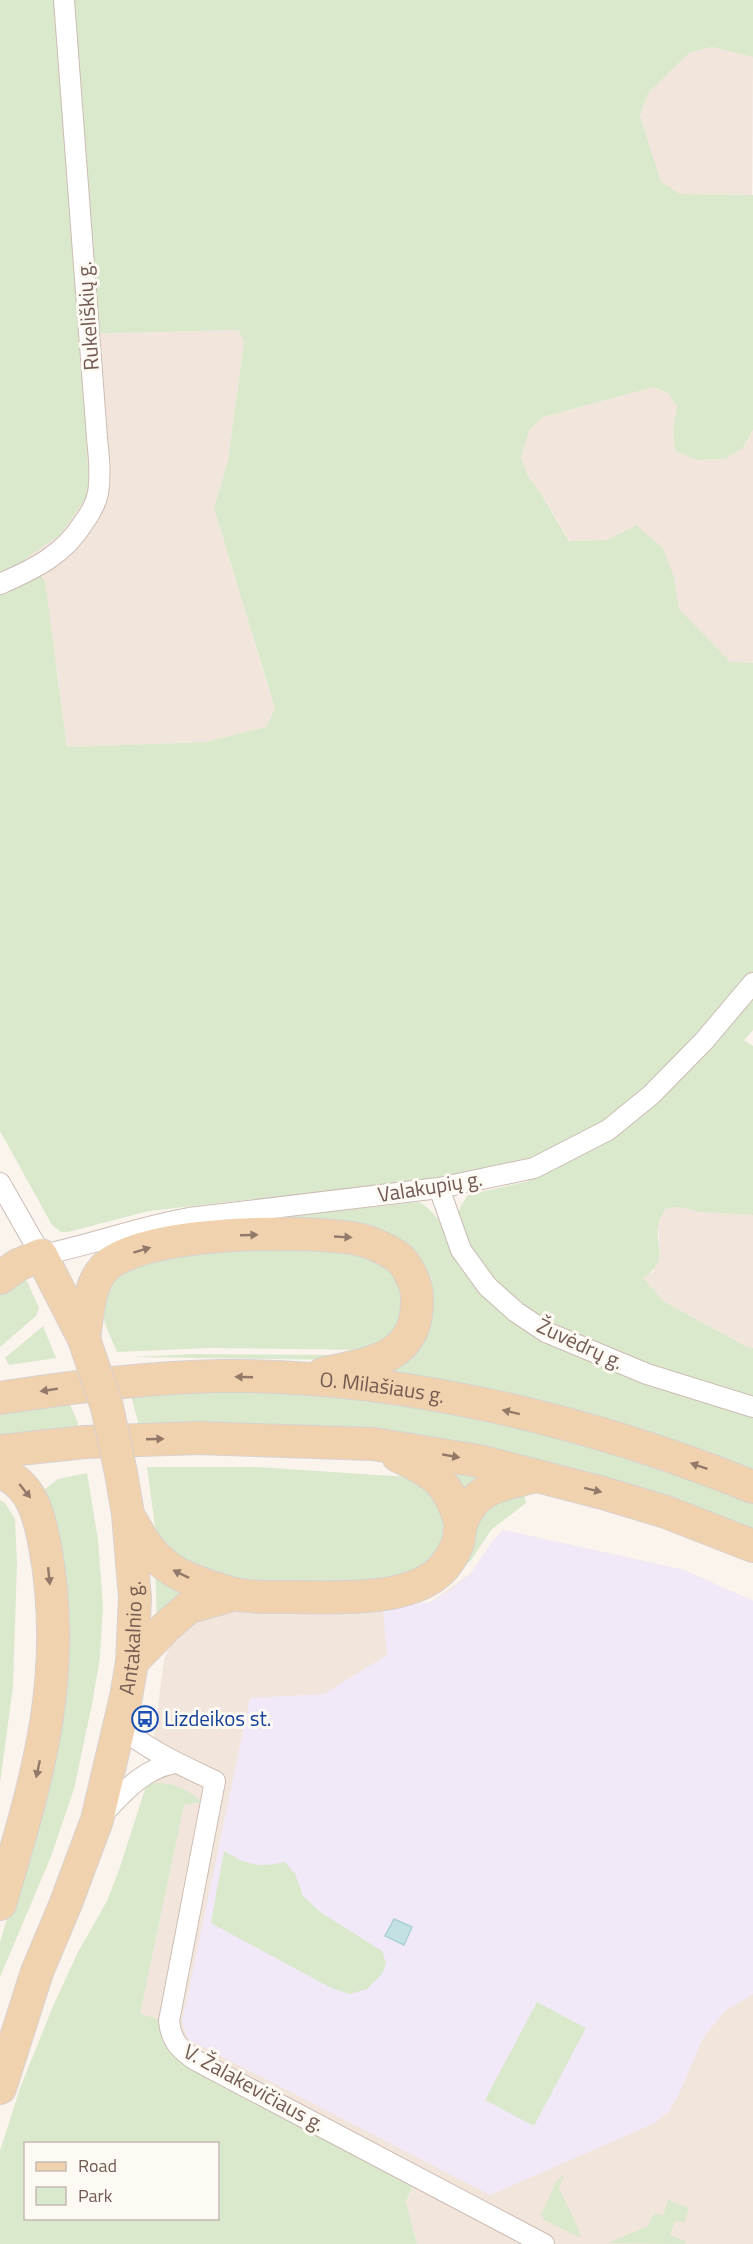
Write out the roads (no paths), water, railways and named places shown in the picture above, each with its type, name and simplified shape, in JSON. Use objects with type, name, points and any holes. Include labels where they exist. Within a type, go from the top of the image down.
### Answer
[{"type":"main road","points":[[84,1339],[91,1295],[98,1277],[112,1261],[172,1241],[234,1235],[284,1234],[354,1238],[383,1248],[400,1259],[411,1277],[417,1294],[417,1312],[412,1330],[403,1346],[382,1360],[302,1379]]},
{"type":"main road","points":[[0,1278],[18,1265],[40,1255]]},
{"type":"main road","name":"Antakalnio g.","points":[[0,2088],[37,1972],[97,1820],[132,1662],[135,1598],[128,1514],[107,1407],[84,1339],[40,1255]]},
{"type":"main road","name":"O. Milašiaus g.","points":[[0,1398],[62,1388],[141,1380],[222,1376],[302,1379],[391,1389],[494,1407],[579,1428],[652,1450],[753,1487]]},
{"type":"main road","points":[[0,1450],[85,1442],[197,1438],[373,1444],[479,1461],[536,1476],[666,1512],[753,1546]]},
{"type":"main road","points":[[373,1444],[433,1474],[447,1491],[456,1508],[461,1525]]},
{"type":"main road","points":[[0,1472],[24,1487],[39,1518],[48,1563],[53,1613],[54,1661],[44,1739],[33,1790],[0,1904]]},
{"type":"main road","points":[[128,1514],[147,1550],[165,1565],[180,1575],[236,1594],[324,1597],[397,1592],[422,1583],[438,1573],[449,1560],[458,1542],[461,1525],[472,1503],[481,1494],[496,1485],[536,1476]]},
{"type":"main road","points":[[132,1662],[167,1626],[189,1608],[236,1594]]},
{"type":"main road","points":[[0,2037],[37,1972]]},
{"type":"street","name":"Rukeliškių g.","points":[[0,584],[54,556],[69,544],[91,512],[98,494],[99,468],[64,0]]},
{"type":"street","name":"Valakupių g.","points":[[40,1255],[73,1249],[152,1224],[440,1188],[534,1168],[608,1130],[651,1095],[704,1041],[753,983]]},
{"type":"street","points":[[0,1184],[40,1255]]},
{"type":"street","name":"Žuvėdrų g.","points":[[440,1188],[461,1250],[487,1286],[516,1312],[546,1332],[647,1374],[753,1407]]},
{"type":"street","points":[[172,1241],[241,1212]]},
{"type":"street","name":"V. Žalakevičiaus g.","points":[[119,1726],[135,1740],[175,1763],[215,1781],[169,2021],[170,2034],[175,2043],[197,2061],[544,2244]]},
{"type":"street","points":[[97,1820],[131,1784],[163,1765],[175,1763]]},
{"type":"water","points":[[394,1919],[412,1927],[404,1945],[385,1936]]},
{"type":"place","name":"Lizdeikos st.","points":[[145,1719]]}]
